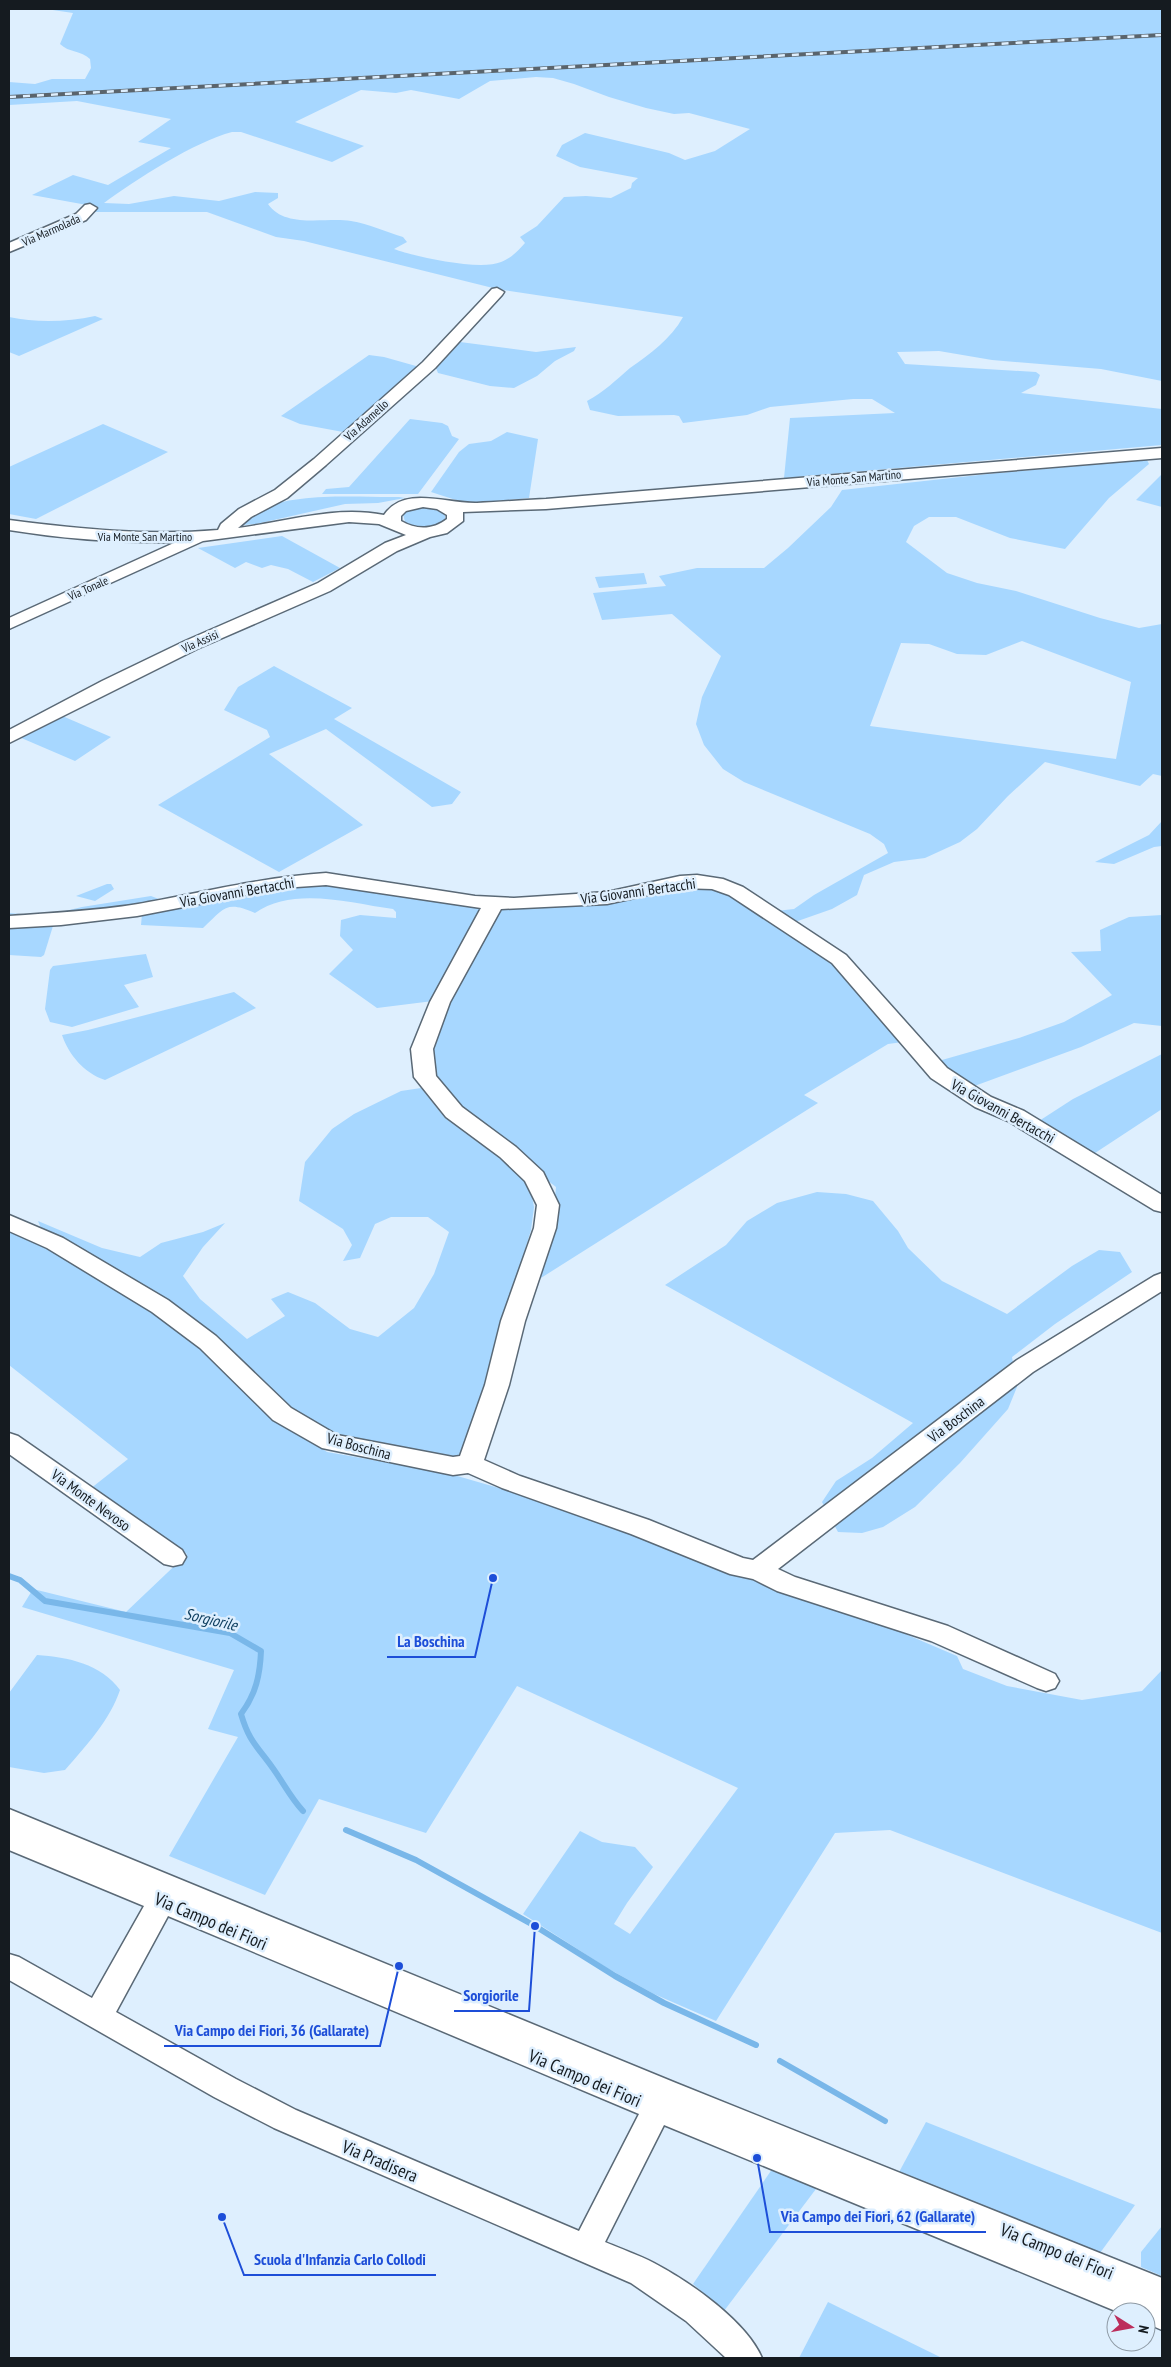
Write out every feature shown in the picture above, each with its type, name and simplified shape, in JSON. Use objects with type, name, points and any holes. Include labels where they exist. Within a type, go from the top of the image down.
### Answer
[{"type":"street","name":"Via Marmolada","points":[[9,248],[81,217],[90,208]]},
{"type":"street","name":"Via Adamello","points":[[226,534],[227,528],[245,513],[281,494],[320,462],[429,365],[497,292]]},
{"type":"street","name":"Via Monte San Martino","points":[[281,526],[342,511],[400,507],[424,502],[451,514],[546,504],[1162,453]]},
{"type":"street","points":[[391,547],[400,537],[392,515],[400,507]]},
{"type":"street","name":"Via Monte San Martino","points":[[202,536],[353,516],[377,518],[413,532],[426,533],[443,529],[451,514]]},
{"type":"street","name":"Via Monte San Martino","points":[[9,525],[167,545]]},
{"type":"street","name":"Via Assisi","points":[[9,737],[191,644],[324,587],[391,547],[426,533]]},
{"type":"street","name":"Via Tonale","points":[[9,624],[167,545],[202,536]]},
{"type":"street","name":"Via Giovanni Bertacchi","points":[[9,922],[53,920],[137,910],[282,882],[326,879],[475,902],[494,903],[608,898],[680,882],[716,883],[736,891],[839,959],[939,1073],[952,1084],[983,1102],[1016,1116],[1162,1205]]},
{"type":"street","points":[[470,1464],[497,1385],[513,1321],[545,1228],[548,1205],[535,1177],[508,1152],[454,1112],[425,1077],[422,1049],[440,1002],[494,903]]},
{"type":"street","name":"Via Boschina","points":[[9,1222],[56,1243],[160,1306],[208,1342],[282,1414],[331,1442],[453,1466],[470,1464],[511,1482],[640,1527],[739,1567],[758,1570],[786,1584],[890,1619],[939,1633],[1046,1681]]},
{"type":"street","name":"Via Boschina","points":[[758,1570],[1025,1366],[1162,1281]]},
{"type":"street","name":"Via Monte Nevoso","points":[[9,1442],[173,1557]]},
{"type":"street","name":"Via Campo dei Fiori","points":[[9,1820],[166,1893],[263,1944],[1162,2293]]},
{"type":"street","name":"Via Campo dei Fiori","points":[[9,1838],[166,1893]]},
{"type":"street","points":[[98,2016],[166,1893]]},
{"type":"street","name":"Via Pradisera","points":[[9,1966],[225,2088],[285,2119],[586,2248],[664,2286],[710,2321],[746,2358]]},
{"type":"street","points":[[586,2248],[661,2100]]},
{"type":"street","name":"Via Campo dei Fiori","points":[[661,2100],[1162,2315]]},
{"type":"shaded area","points":[[46,9],[1162,9],[1162,381],[1101,369],[992,360],[939,351],[897,352],[905,364],[1036,372],[1040,375],[1036,385],[1021,393],[1162,409],[1162,445],[784,478],[790,418],[895,413],[872,399],[770,407],[747,415],[683,423],[679,416],[674,415],[618,416],[590,410],[587,401],[604,390],[659,346],[683,317],[497,289],[304,241],[276,237],[207,212],[95,212],[98,207],[32,195],[73,175],[108,185],[171,148],[138,142],[171,119],[77,101],[9,105],[9,82],[35,84],[52,79],[85,79],[91,68],[90,59],[60,44],[73,13]],"holes":[[[536,77],[553,78],[646,108],[674,114],[689,113],[750,129],[715,151],[685,160],[669,153],[585,133],[562,145],[556,156],[580,167],[638,178],[632,183],[631,188],[611,198],[564,197],[537,226],[520,237],[525,243],[517,252],[501,262],[491,264],[479,265],[448,262],[394,249],[407,242],[403,237],[358,222],[306,220],[285,217],[275,212],[268,204],[278,198],[278,193],[255,192],[219,201],[174,196],[129,204],[104,203],[132,183],[184,152],[232,132],[241,132],[332,162],[364,146],[295,122],[361,90],[396,93],[411,90],[459,99],[490,81]]]},
{"type":"shaded area","points":[[95,316],[103,319],[19,356],[9,352],[9,317],[52,321],[74,320]]},
{"type":"shaded area","points":[[460,342],[536,352],[576,347],[574,351],[555,361],[537,376],[514,388],[490,386],[438,373],[436,368]]},
{"type":"shaded area","points":[[369,355],[416,366],[416,371],[343,432],[300,424],[281,416]]},
{"type":"shaded area","points":[[410,419],[442,423],[448,426],[452,436],[459,439],[418,494],[322,494],[326,489],[349,487]]},
{"type":"shaded area","points":[[103,424],[168,452],[36,519],[9,514],[9,467]]},
{"type":"shaded area","points":[[507,432],[538,439],[529,498],[477,503],[459,501],[431,492],[459,452],[469,444],[491,441]]},
{"type":"shaded area","points":[[1147,460],[1149,464],[1109,498],[1065,549],[1010,538],[956,517],[929,517],[914,526],[906,542],[947,573],[977,583],[1016,591],[1100,618],[1139,628],[1162,624],[1162,776],[1153,774],[1140,786],[1045,762],[1008,796],[977,829],[960,842],[925,858],[894,862],[864,875],[857,895],[832,909],[795,922],[776,911],[794,909],[814,895],[888,853],[884,844],[870,834],[744,782],[723,769],[704,745],[696,724],[702,697],[721,656],[672,614],[602,620],[593,593],[666,586],[659,576],[697,568],[764,568],[831,507],[842,490],[988,474]],"holes":[[[1022,641],[1131,682],[1116,759],[870,726],[901,643],[929,644],[957,654],[986,655]]]},
{"type":"shaded area","points":[[1161,475],[1162,507],[1136,500]]},
{"type":"shaded area","points":[[316,497],[405,498],[378,503],[345,504],[256,524],[243,525],[242,522],[256,511],[274,504],[294,500]]},
{"type":"shaded area","points":[[433,507],[445,513],[445,520],[431,527],[415,526],[405,522],[403,514],[410,509]]},
{"type":"shaded area","points":[[282,536],[340,568],[313,582],[288,569],[271,565],[262,568],[246,562],[235,568],[198,548]]},
{"type":"shaded area","points":[[644,573],[647,584],[599,588],[595,577]]},
{"type":"shaded area","points":[[274,666],[352,708],[334,719],[461,792],[452,804],[432,807],[326,729],[269,754],[363,825],[279,872],[158,805],[270,737],[267,730],[224,710],[238,687]]},
{"type":"shaded area","points":[[60,715],[111,737],[75,761],[19,737]]},
{"type":"shaded area","points":[[1162,821],[1162,846],[1154,847],[1114,864],[1095,862],[1149,835]]},
{"type":"shaded area","points":[[324,883],[486,905],[433,1001],[377,1008],[329,974],[353,950],[340,936],[341,920],[360,915],[396,918],[396,912],[393,909],[304,898],[270,905],[255,913],[238,907],[226,908],[203,928],[141,925],[142,914],[157,909],[194,905],[260,889]]},
{"type":"shaded area","points":[[111,884],[114,889],[95,901],[76,896]]},
{"type":"shaded area","points":[[677,885],[717,888],[741,901],[834,963],[903,1042],[888,1044],[804,1095],[818,1103],[533,1283],[551,1240],[556,1187],[469,1119],[435,1078],[430,1063],[446,1008],[498,906]]},
{"type":"shaded area","points":[[151,896],[164,901],[36,919],[9,919],[9,913],[44,916],[82,907]]},
{"type":"shaded area","points":[[1162,915],[1162,1026],[1134,1023],[1081,1047],[969,1088],[935,1062],[1019,1038],[1064,1022],[1112,995],[1071,952],[1101,951],[1100,930],[1129,917]]},
{"type":"shaded area","points":[[51,924],[53,926],[44,955],[41,957],[9,955],[9,926]]},
{"type":"shaded area","points":[[146,954],[153,977],[124,985],[139,1007],[72,1027],[50,1022],[45,1009],[50,970],[53,966]]},
{"type":"shaded area","points":[[234,992],[256,1008],[105,1080],[90,1073],[78,1062],[62,1035],[88,1030]]},
{"type":"shaded area","points":[[1162,1054],[1162,1109],[1092,1155],[1039,1121],[1073,1099]]},
{"type":"shaded area","points":[[421,1088],[445,1118],[517,1171],[530,1186],[534,1207],[531,1230],[485,1385],[460,1456],[427,1456],[387,1449],[316,1425],[42,1231],[38,1221],[102,1248],[140,1257],[161,1243],[203,1232],[225,1223],[203,1247],[183,1276],[200,1299],[247,1339],[285,1316],[271,1299],[288,1292],[315,1303],[350,1329],[378,1337],[414,1308],[434,1274],[449,1232],[428,1217],[391,1217],[375,1224],[360,1258],[343,1261],[352,1245],[343,1229],[299,1201],[305,1162],[332,1129],[354,1114],[401,1091]]},
{"type":"shaded area","points":[[817,1192],[846,1194],[873,1201],[898,1231],[908,1248],[942,1281],[1007,1314],[1072,1266],[1099,1250],[1120,1252],[1132,1272],[1055,1324],[1012,1357],[1017,1387],[1008,1409],[960,1463],[915,1507],[883,1527],[862,1533],[838,1532],[822,1502],[836,1481],[872,1458],[913,1423],[665,1285],[726,1245],[747,1221],[777,1203]]},
{"type":"shaded area","points":[[9,1226],[171,1320],[260,1405],[327,1452],[447,1473],[596,1516],[903,1633],[957,1656],[963,1669],[1007,1686],[1082,1700],[1142,1691],[1162,1670],[1162,1933],[890,1830],[835,1833],[716,2021],[654,1994],[607,1968],[523,1914],[580,1831],[602,1842],[635,1847],[653,1867],[614,1924],[630,1934],[738,1788],[517,1686],[426,1833],[319,1799],[265,1895],[169,1856],[238,1737],[208,1729],[234,1670],[22,1607],[33,1589],[126,1612],[187,1554],[90,1489],[128,1459],[9,1365]]},
{"type":"shaded area","points":[[37,1655],[72,1660],[94,1668],[112,1681],[120,1690],[104,1722],[65,1770],[44,1773],[9,1767],[9,1693]]},
{"type":"shaded area","points":[[926,2122],[1135,2205],[1100,2253],[898,2174]]},
{"type":"shaded area","points":[[775,2165],[819,2185],[724,2311],[693,2284]]},
{"type":"shaded area","points":[[1162,2226],[1162,2276],[1141,2267],[1141,2252]]},
{"type":"shaded area","points":[[828,2302],[942,2358],[799,2358]]},
{"type":"waterway","name":"Sorgiorile","points":[[9,1576],[20,1580],[45,1601],[230,1633],[261,1651],[260,1668],[256,1684],[241,1714],[253,1742],[303,1811]]},
{"type":"waterway","name":"Sorgiorile","points":[[346,1830],[416,1860],[535,1926],[615,1976],[664,2003],[756,2045]]},
{"type":"waterway","name":"Sorgiorile","points":[[780,2061],[885,2121]]},
{"type":"railway","points":[[9,97],[1162,35]]},
{"type":"place","name":"La Boschina","points":[[493,1578]]},
{"type":"place","name":"Sorgiorile","points":[[535,1926]]},
{"type":"place","name":"Via Campo dei Fiori, 36 (Gallarate)","points":[[399,1966]]},
{"type":"place","name":"Via Campo dei Fiori, 62 (Gallarate)","points":[[757,2158]]},
{"type":"place","name":"Scuola d'Infanzia Carlo Collodi","points":[[222,2217]]}]
